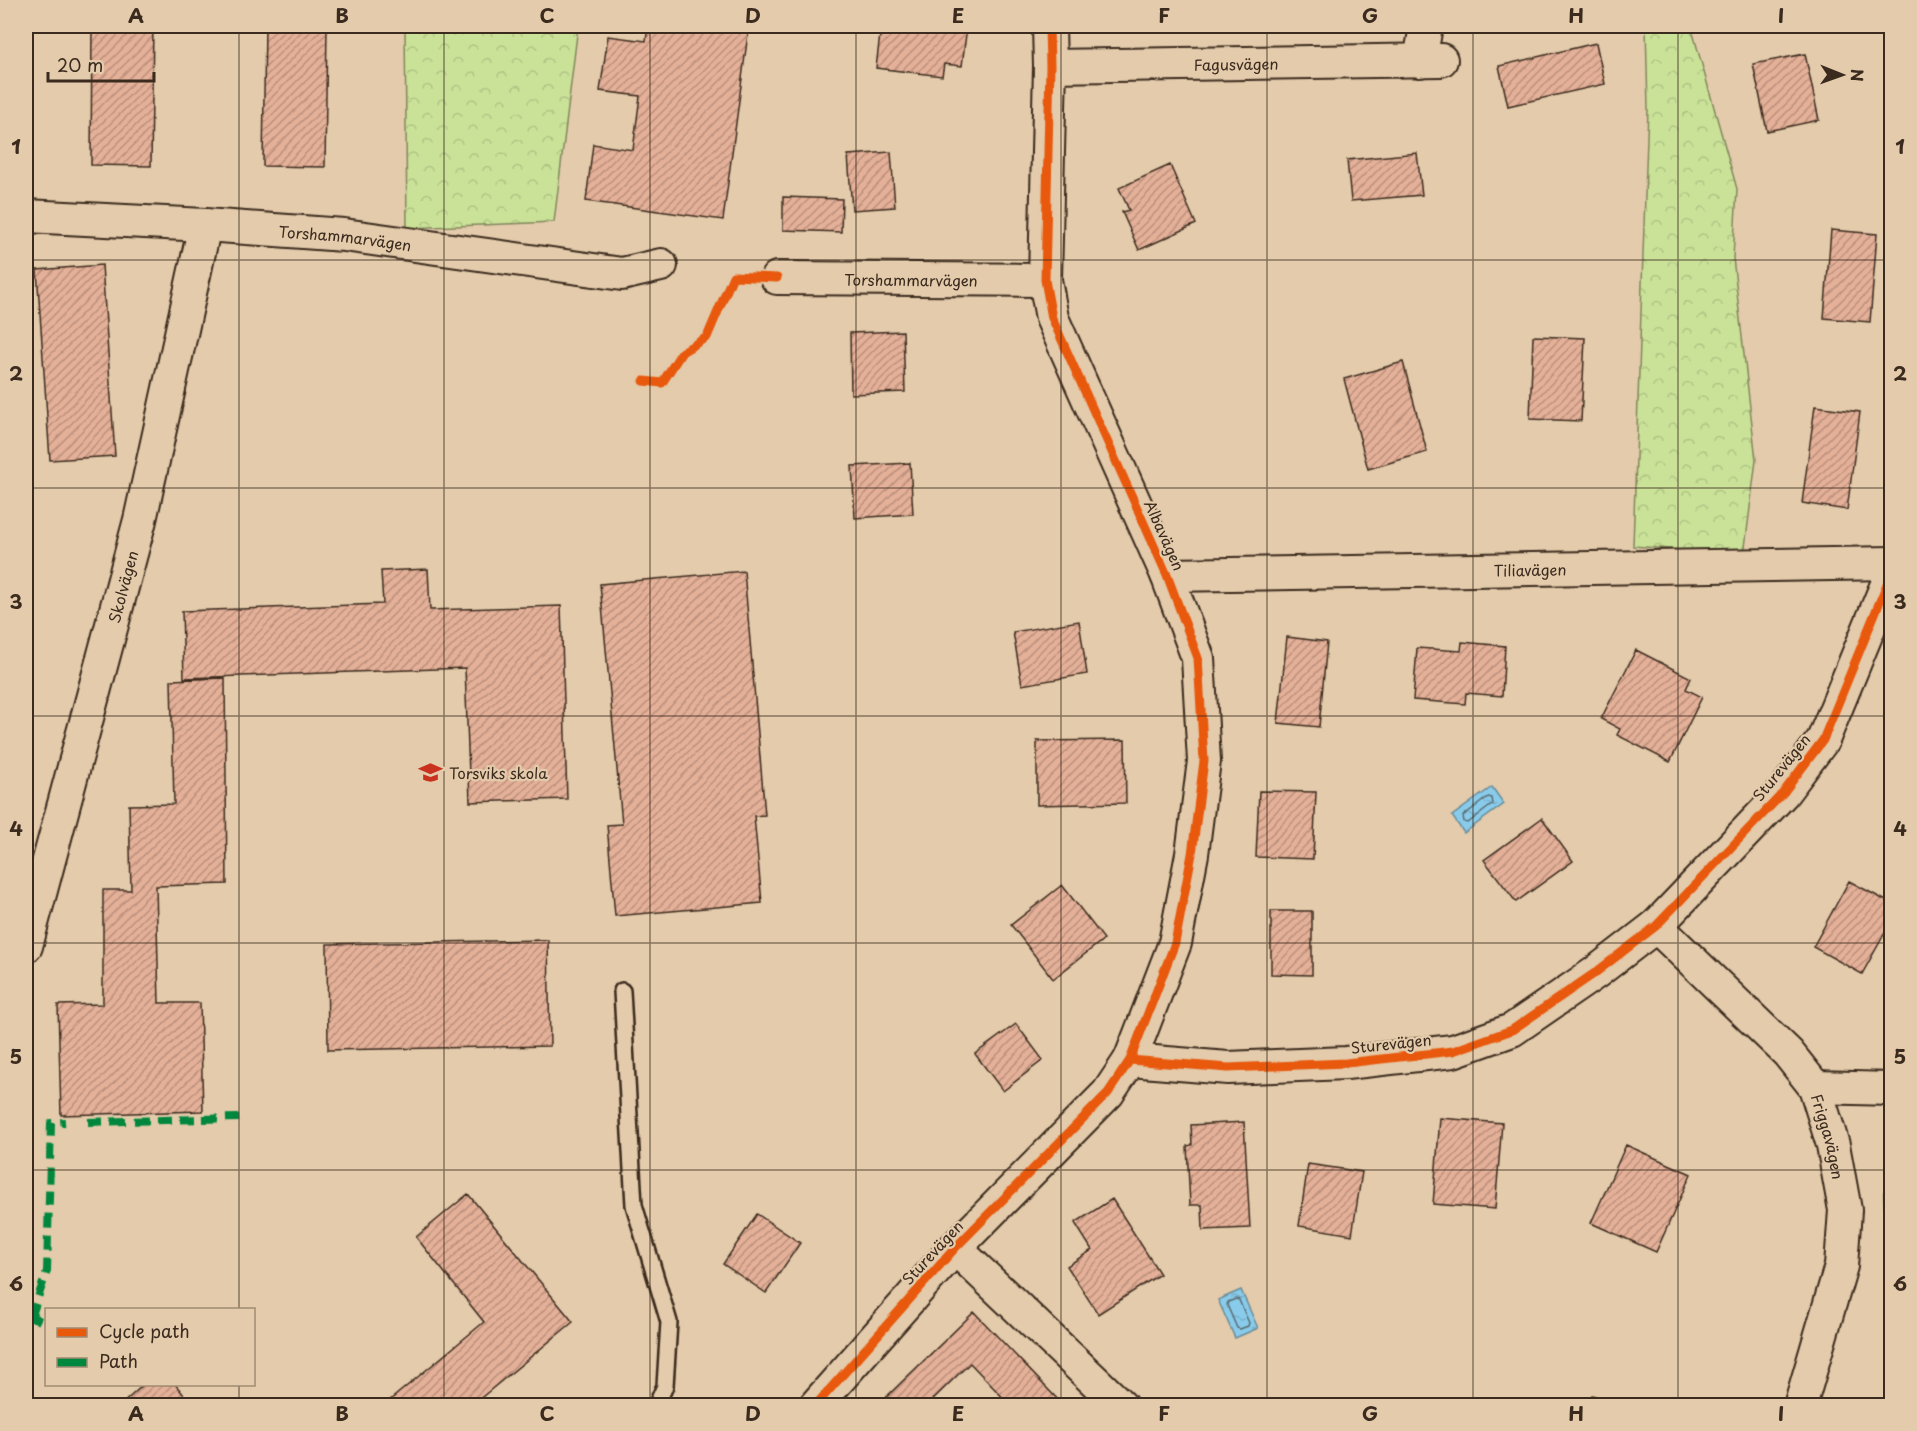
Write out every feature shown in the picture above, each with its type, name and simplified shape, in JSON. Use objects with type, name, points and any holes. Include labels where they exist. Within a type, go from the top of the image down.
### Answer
[{"type":"street","name":"Albavägen","points":[[1049,26],[1045,280],[1052,318],[1167,575],[1198,658],[1204,761],[1192,854],[1175,943],[1130,1060]]},
{"type":"street","name":"Fagusvägen","points":[[1050,66],[1431,61],[1426,26]]},
{"type":"street","name":"Torshammarvägen","points":[[26,216],[344,235],[622,274],[661,265]]},
{"type":"street","name":"Skolvägen","points":[[26,946],[140,519],[205,225]]},
{"type":"street","name":"Torshammarvägen","points":[[777,278],[1045,280]]},
{"type":"street","name":"Tiliavägen","points":[[1167,575],[1892,563]]},
{"type":"street","name":"Sturevägen","points":[[815,1406],[955,1248],[1108,1093],[1130,1060],[1228,1068],[1346,1063],[1453,1051],[1512,1030],[1595,973],[1656,926],[1783,793],[1822,740],[1892,572]]},
{"type":"street","name":"Friggavägen","points":[[1656,926],[1788,1053],[1815,1087],[1833,1145],[1845,1210],[1841,1266],[1800,1406]]},
{"type":"street","points":[[1815,1087],[1892,1089]]},
{"type":"street","name":"Sturevägen","points":[[955,1248],[1121,1406]]},
{"type":"lane","points":[[622,991],[634,1205],[669,1322],[665,1386],[656,1406]]},
{"type":"green space","points":[[405,26],[578,26],[554,222],[407,228]]},
{"type":"green space","points":[[1646,26],[1691,26],[1737,189],[1733,258],[1756,460],[1744,555],[1633,546],[1648,109]]},
{"type":"water","points":[[1492,787],[1504,804],[1464,833],[1452,816]]},
{"type":"water","points":[[1241,1290],[1258,1328],[1235,1338],[1218,1300]]},
{"type":"building","points":[[92,26],[153,26],[151,166],[91,165]]},
{"type":"building","points":[[265,26],[327,26],[325,167],[263,166]]},
{"type":"building","points":[[648,26],[749,26],[723,220],[586,201],[593,144],[633,150],[640,96],[600,91],[608,36],[646,41]]},
{"type":"building","points":[[881,26],[967,26],[962,66],[944,64],[942,76],[876,68]]},
{"type":"building","points":[[1596,43],[1605,84],[1508,106],[1499,66]]},
{"type":"building","points":[[1805,54],[1819,120],[1767,131],[1753,64]]},
{"type":"building","points":[[891,152],[895,207],[852,210],[848,155]]},
{"type":"building","points":[[1417,153],[1422,195],[1351,201],[1347,160]]},
{"type":"building","points":[[1170,165],[1196,224],[1139,250],[1122,212],[1129,210],[1119,188]]},
{"type":"building","points":[[783,197],[842,199],[841,232],[783,230]]},
{"type":"building","points":[[1831,230],[1877,234],[1870,322],[1824,318]]},
{"type":"building","points":[[102,265],[115,456],[50,460],[37,270]]},
{"type":"building","points":[[903,331],[905,392],[851,394],[850,333]]},
{"type":"building","points":[[1533,336],[1585,338],[1581,421],[1530,419]]},
{"type":"building","points":[[1403,362],[1427,452],[1368,469],[1344,379]]},
{"type":"building","points":[[1815,406],[1860,412],[1847,510],[1802,503]]},
{"type":"building","points":[[910,463],[913,514],[855,518],[852,466]]},
{"type":"building","points":[[428,569],[430,610],[561,606],[567,799],[470,802],[465,668],[184,678],[182,611],[383,604],[381,571]]},
{"type":"building","points":[[744,571],[765,815],[754,816],[762,903],[615,916],[607,825],[622,824],[600,584]]},
{"type":"building","points":[[1079,621],[1087,674],[1022,685],[1013,632]]},
{"type":"building","points":[[1287,637],[1327,642],[1319,727],[1278,723]]},
{"type":"building","points":[[1462,642],[1505,646],[1502,696],[1466,693],[1465,704],[1413,700],[1417,648],[1461,651]]},
{"type":"building","points":[[1636,650],[1691,678],[1686,689],[1702,697],[1670,762],[1617,735],[1620,729],[1601,719]]},
{"type":"building","points":[[225,678],[227,884],[156,886],[159,1003],[200,1003],[203,1111],[61,1115],[58,1005],[103,1004],[103,890],[131,890],[129,805],[174,804],[171,680]]},
{"type":"building","points":[[1125,740],[1126,803],[1037,805],[1037,741]]},
{"type":"building","points":[[1259,791],[1316,792],[1313,859],[1256,857]]},
{"type":"building","points":[[1542,818],[1573,861],[1516,902],[1484,860]]},
{"type":"building","points":[[1849,881],[1892,904],[1892,920],[1862,974],[1813,947]]},
{"type":"building","points":[[1062,885],[1104,939],[1053,979],[1011,925]]},
{"type":"building","points":[[1271,911],[1312,911],[1312,975],[1271,974]]},
{"type":"building","points":[[548,940],[550,1046],[328,1050],[327,944]]},
{"type":"building","points":[[1016,1024],[1043,1060],[1003,1091],[975,1054]]},
{"type":"building","points":[[1440,1118],[1502,1123],[1495,1209],[1433,1204]]},
{"type":"building","points":[[1244,1122],[1250,1228],[1203,1230],[1202,1205],[1190,1205],[1187,1146],[1192,1145],[1191,1125]]},
{"type":"building","points":[[1626,1145],[1691,1174],[1656,1252],[1591,1223]]},
{"type":"building","points":[[1308,1164],[1362,1172],[1352,1235],[1299,1226]]},
{"type":"building","points":[[1892,1191],[1892,1235],[1886,1236],[1884,1192]]},
{"type":"building","points":[[468,1194],[573,1322],[471,1406],[383,1406],[484,1322],[416,1237]]},
{"type":"building","points":[[1112,1199],[1160,1274],[1098,1314],[1067,1266],[1092,1250],[1075,1223]]},
{"type":"building","points":[[757,1214],[800,1243],[766,1293],[723,1264]]},
{"type":"building","points":[[974,1312],[1064,1406],[1011,1406],[970,1363],[926,1406],[877,1406]]},
{"type":"building","points":[[142,1386],[177,1386],[193,1406],[120,1406]]},
{"type":"building","points":[[1592,1395],[1626,1406],[1589,1406]]},
{"type":"marked path","points":[[88,1122],[239,1118]]},
{"type":"marked path","points":[[31,1318],[47,1271],[51,1123],[65,1122]]},
{"type":"marked path","points":[[26,1318],[35,1318],[45,1323]]},
{"type":"cycle path","points":[[815,1406],[955,1248],[1108,1093],[1130,1060],[1175,943],[1192,854],[1204,761],[1198,658],[1167,575],[1052,318],[1045,280],[1049,26]]},
{"type":"cycle path","points":[[644,381],[662,383],[682,352],[707,337],[733,276],[777,278]]},
{"type":"cycle path","points":[[1130,1060],[1228,1068],[1346,1063],[1453,1051],[1512,1030],[1595,973],[1656,926],[1783,793],[1823,740],[1892,572]]},
{"type":"place","name":"Torsviks skola","points":[[431,772]]}]
